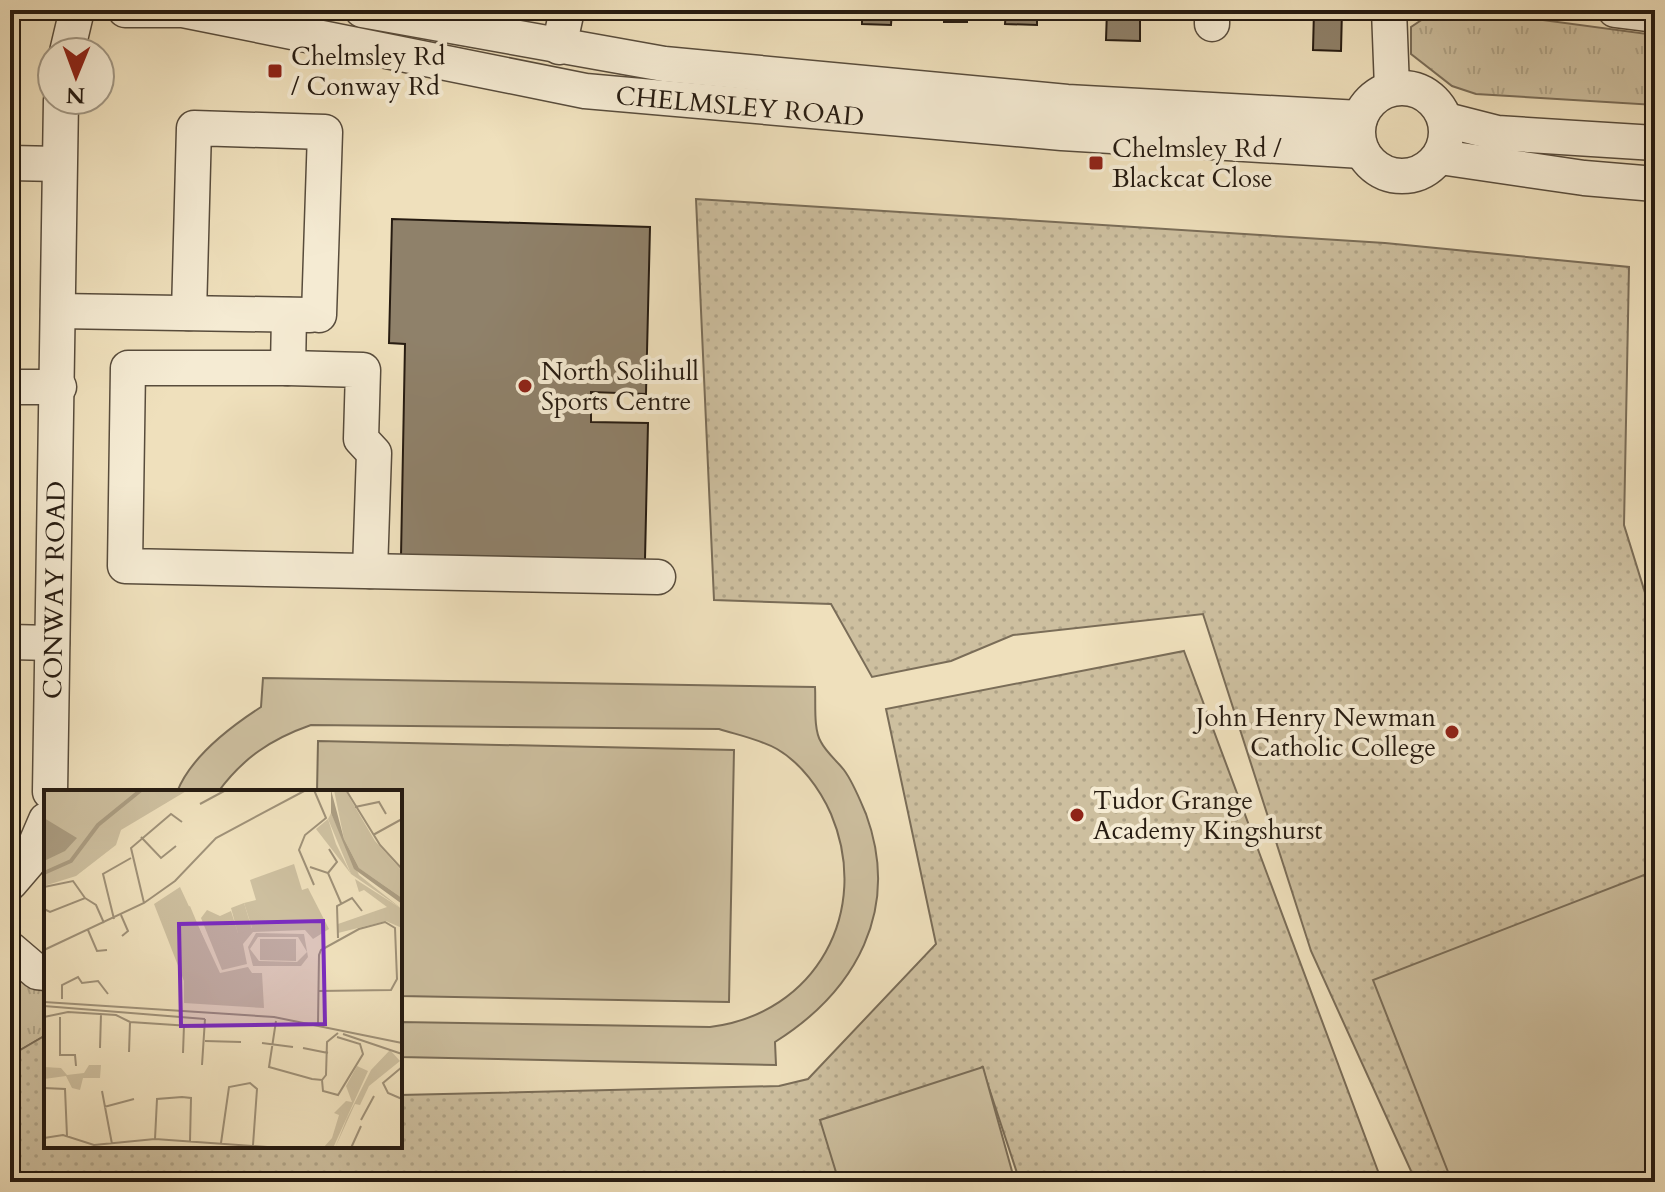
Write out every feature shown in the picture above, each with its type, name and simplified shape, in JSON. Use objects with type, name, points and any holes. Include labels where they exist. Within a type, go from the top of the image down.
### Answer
[{"type":"street","points":[[71,36],[77,10]]},
{"type":"street","name":"CHELMSLEY ROAD","points":[[125,10],[183,10],[585,91],[1062,133],[1361,134]]},
{"type":"street","name":"CHELMSLEY ROAD","points":[[362,10],[664,64],[1067,102],[1361,134]]},
{"type":"street","points":[[559,47],[567,10]]},
{"type":"street","points":[[1389,10],[1392,88]]},
{"type":"street","points":[[1392,88],[1424,91],[1438,103],[1446,120],[1447,139],[1440,157],[1422,172],[1399,176],[1382,172],[1361,134],[1370,100],[1392,88]]},
{"type":"street","name":"CONWAY ROAD","points":[[50,790],[59,387],[60,116]]},
{"type":"street","points":[[1446,120],[1497,133],[1655,143]]},
{"type":"street","points":[[189,313],[194,128],[325,132],[317,315],[288,368]]},
{"type":"street","points":[[1440,157],[1584,178],[1655,184]]},
{"type":"street","points":[[10,163],[59,164]]},
{"type":"street","points":[[58,311],[317,315]]},
{"type":"street","points":[[370,571],[374,453],[361,439],[363,370],[128,368],[125,566],[658,577]]},
{"type":"street","points":[[10,387],[59,387]]},
{"type":"street","points":[[10,642],[52,643]]},
{"type":"street","points":[[10,883],[28,862],[44,825]]},
{"type":"street","points":[[10,949],[37,972],[44,973]]},
{"type":"green space","points":[[1432,13],[1506,15],[1655,35],[1655,105],[1476,94],[1452,86],[1411,54],[1411,27]]},
{"type":"green space","name":"John Henry Newman Catholic College","points":[[696,199],[1385,243],[1629,267],[1624,525],[1655,625],[1655,1182],[1416,1182],[1311,951],[1203,614],[1013,635],[951,661],[872,677],[831,604],[714,600]]},
{"type":"green space","name":"Tudor Grange Academy Kingshurst","points":[[1184,651],[1382,1182],[1020,1182],[982,1067],[840,1182],[10,1182],[10,1056],[44,1036],[44,1148],[402,1148],[402,1095],[779,1086],[808,1079],[936,944],[886,709]]},
{"type":"green space","points":[[263,678],[815,687],[818,737],[853,786],[866,814],[875,849],[878,883],[874,915],[864,945],[849,973],[828,998],[775,1042],[776,1065],[402,1057],[402,1022],[710,1027],[747,1018],[779,1002],[806,979],[826,952],[839,921],[844,886],[842,850],[831,814],[809,777],[786,755],[763,742],[719,729],[311,725],[259,751],[237,769],[220,790],[178,790],[192,766],[224,733],[261,707]]},
{"type":"green space","points":[[318,741],[734,750],[729,1002],[402,996],[402,790],[317,790]]},
{"type":"green space","points":[[1644,875],[1655,902],[1655,1182],[1452,1182],[1373,980]]},
{"type":"green space","points":[[10,968],[44,979],[44,1036],[10,1056]]},
{"type":"green space","points":[[983,1067],[1015,1182],[839,1182],[820,1120]]},
{"type":"building","points":[[758,10],[800,10],[800,19],[758,18]]},
{"type":"building","points":[[862,10],[892,10],[891,25],[862,24]]},
{"type":"building","points":[[944,10],[967,10],[967,22],[944,22]]},
{"type":"building","points":[[1006,10],[1037,10],[1037,25],[1005,24]]},
{"type":"building","points":[[1107,10],[1140,10],[1140,41],[1106,40]]},
{"type":"building","points":[[1314,10],[1342,10],[1341,51],[1313,50]]},
{"type":"building","name":"North Solihull Sports Centre","points":[[392,219],[650,227],[646,394],[591,392],[591,422],[648,423],[645,560],[401,556],[405,344],[389,343]]},
{"type":"place","name":"Chelmsley Rd / Conway Rd","points":[[275,71]]},
{"type":"place","name":"Chelmsley Rd / Blackcat Close","points":[[1096,163]]},
{"type":"place","name":"North Solihull Sports Centre","points":[[525,386]]},
{"type":"place","name":"John Henry Newman Catholic College","points":[[1452,732]]},
{"type":"place","name":"Tudor Grange Academy Kingshurst","points":[[1077,815]]}]
